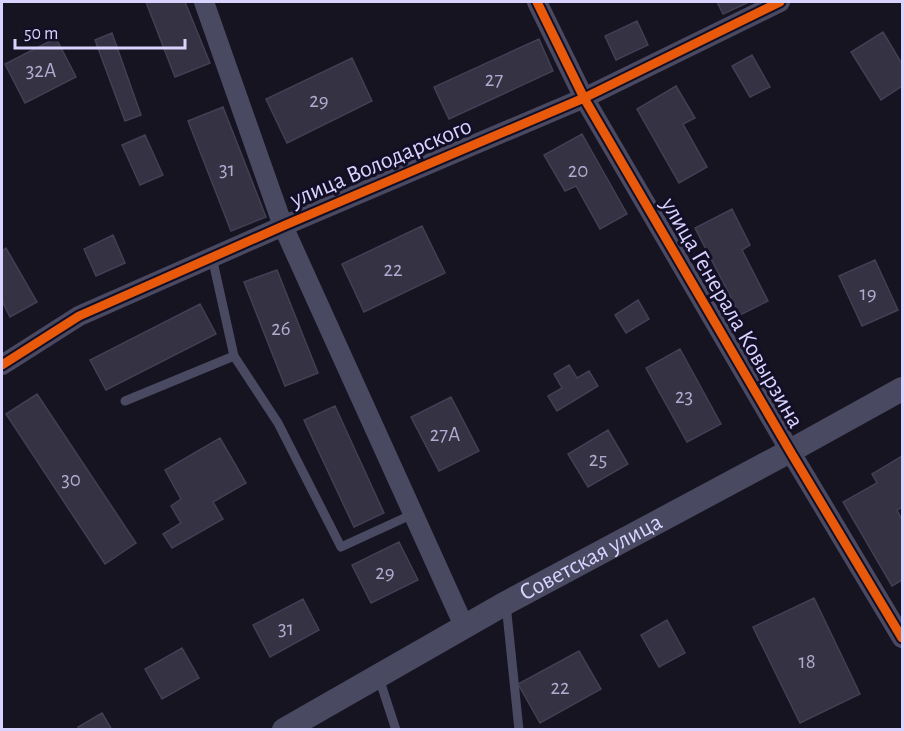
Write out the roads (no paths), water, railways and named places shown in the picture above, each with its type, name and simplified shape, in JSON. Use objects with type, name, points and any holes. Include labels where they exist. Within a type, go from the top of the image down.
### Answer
[{"type":"street","points":[[204,2],[283,226],[464,626]]},
{"type":"street","name":"улица Генерала Ковырзина","points":[[537,2],[584,98],[790,451],[903,638]]},
{"type":"street","name":"улица Володарского","points":[[2,365],[79,316],[584,98],[780,2]]},
{"type":"street","name":"Советская улица","points":[[284,729],[464,626],[903,389]]},
{"type":"lane","points":[[212,257],[234,356],[278,423],[341,547],[413,514]]},
{"type":"lane","points":[[125,401],[234,356]]},
{"type":"lane","points":[[506,603],[519,729]]},
{"type":"lane","points":[[378,676],[396,729]]}]
